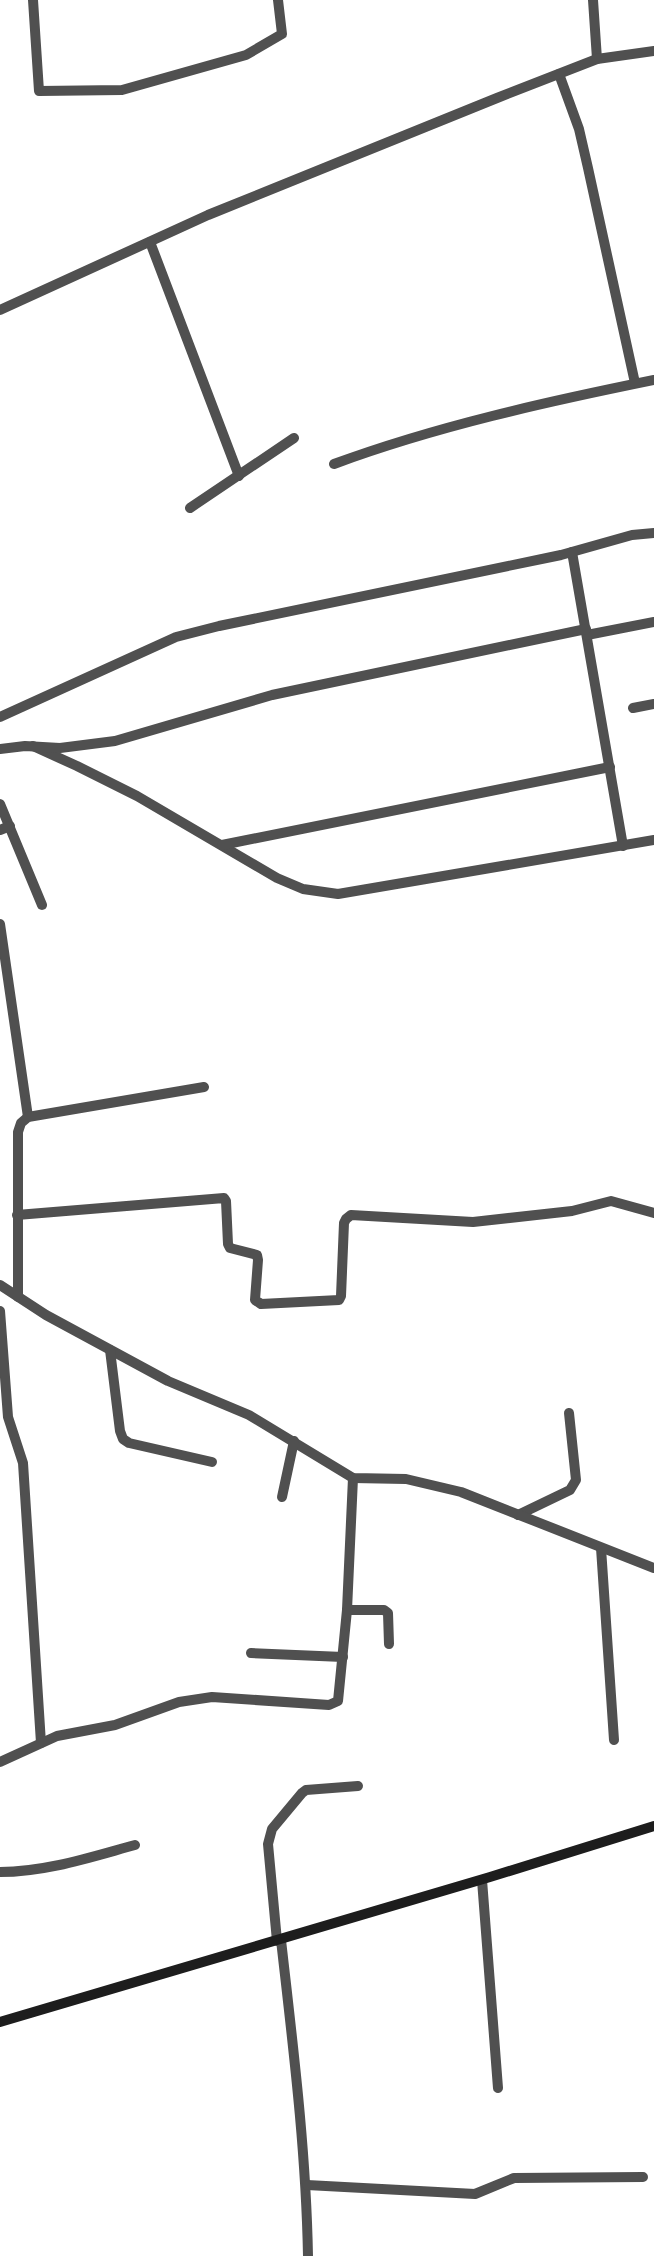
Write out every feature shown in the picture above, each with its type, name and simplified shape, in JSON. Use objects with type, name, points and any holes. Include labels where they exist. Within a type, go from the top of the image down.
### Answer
[{"type":"street","points":[[33,0],[39,91],[122,90],[246,55],[282,34],[278,0]]},
{"type":"street","points":[[593,0],[597,59]]},
{"type":"street","points":[[0,310],[217,211],[559,74],[597,59],[654,51]]},
{"type":"street","points":[[559,74],[579,129],[635,383]]},
{"type":"street","points":[[150,242],[239,476]]},
{"type":"street","points":[[334,464],[404,440],[572,396],[654,380]]},
{"type":"street","points":[[190,508],[294,438]]},
{"type":"street","points":[[0,717],[176,637],[228,624],[572,552],[632,535],[654,534]]},
{"type":"street","points":[[572,552],[623,846]]},
{"type":"street","points":[[0,750],[33,746],[60,748],[115,741],[272,695],[586,632],[654,622]]},
{"type":"street","points":[[633,708],[654,704]]},
{"type":"street","points":[[33,746],[137,796],[277,878],[303,889],[338,894],[654,840]]},
{"type":"street","points":[[222,845],[610,767]]},
{"type":"street","points":[[0,804],[5,828],[42,904]]},
{"type":"street","points":[[0,924],[28,1117]]},
{"type":"street","points":[[18,1297],[18,1132],[22,1123],[28,1117],[204,1087]]},
{"type":"street","points":[[17,1214],[224,1198],[226,1201],[228,1244],[230,1248],[257,1255],[255,1300],[261,1304],[339,1300],[341,1296],[344,1223],[346,1218],[352,1216],[473,1222],[572,1211],[611,1201],[654,1213]]},
{"type":"street","points":[[0,1285],[46,1315],[168,1381],[249,1415],[353,1478],[406,1479],[461,1492],[654,1568]]},
{"type":"street","points":[[0,1311],[8,1417],[23,1463],[41,1743]]},
{"type":"street","points":[[110,1350],[123,1439],[129,1443],[212,1462]]},
{"type":"street","points":[[518,1515],[570,1490],[574,1485],[576,1480],[569,1412]]},
{"type":"street","points":[[282,1497],[294,1442]]},
{"type":"street","points":[[0,1762],[65,1734],[124,1722],[194,1698],[212,1697],[329,1705],[338,1701],[344,1657],[353,1478]]},
{"type":"street","points":[[601,1548],[614,1740]]},
{"type":"street","points":[[347,1610],[384,1610],[388,1613],[389,1644]]},
{"type":"street","points":[[251,1654],[344,1657]]},
{"type":"street","points":[[308,2256],[307,2185],[268,1844],[272,1829],[306,1790],[358,1786]]},
{"type":"street","points":[[0,2022],[482,1880],[654,1826]]},
{"type":"street","points":[[0,1872],[32,1870],[63,1864],[135,1845]]},
{"type":"street","points":[[482,1880],[498,2088]]},
{"type":"street","points":[[307,2185],[475,2194],[514,2178],[643,2177]]}]
